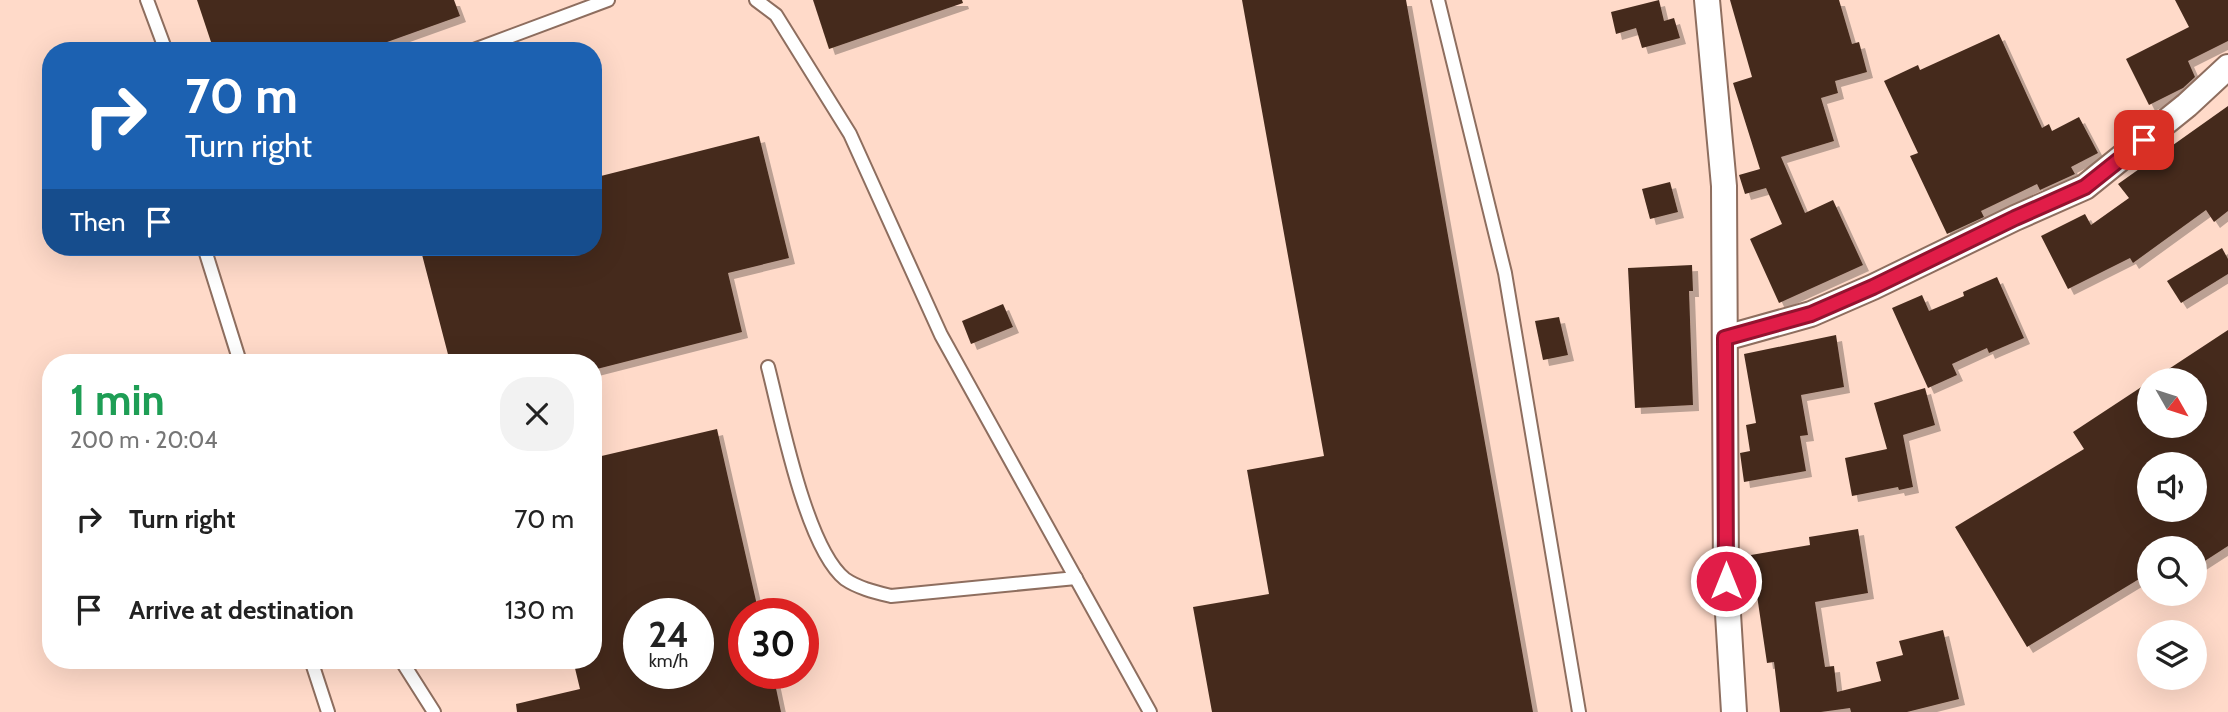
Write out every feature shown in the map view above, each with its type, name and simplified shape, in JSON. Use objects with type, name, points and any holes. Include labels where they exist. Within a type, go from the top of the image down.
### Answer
[{"type":"street","points":[[1707,0],[1724,186],[1726,581],[1734,712]]},
{"type":"street","points":[[1725,338],[1823,309],[2085,187],[2188,105],[2228,67]]},
{"type":"lane","points":[[147,0],[163,42]]},
{"type":"lane","points":[[495,42],[608,0]]},
{"type":"lane","points":[[756,0],[776,15],[850,134],[942,335],[1150,712]]},
{"type":"lane","points":[[1438,0],[1505,273],[1579,712]]},
{"type":"lane","points":[[207,256],[237,354]]},
{"type":"lane","points":[[768,367],[790,456],[810,521],[828,561],[846,579],[868,590],[891,596],[1076,579]]},
{"type":"lane","points":[[314,669],[328,712]]},
{"type":"lane","points":[[407,669],[434,712]]},
{"type":"building","points":[[197,0],[454,0],[460,16],[387,42],[211,42]]},
{"type":"building","points":[[813,0],[962,0],[963,3],[829,49]]},
{"type":"building","points":[[1242,0],[1406,0],[1533,712],[1212,712],[1193,607],[1269,594],[1247,470],[1324,456]]},
{"type":"building","points":[[1659,0],[1664,21],[1674,18],[1680,38],[1642,48],[1636,28],[1616,34],[1611,12]]},
{"type":"building","points":[[1730,0],[1839,0],[1852,44],[1859,42],[1867,72],[1835,81],[1838,93],[1821,98],[1834,141],[1781,157],[1805,213],[1833,200],[1863,265],[1779,303],[1750,239],[1782,224],[1766,188],[1745,194],[1739,175],[1760,169],[1733,83],[1752,77]]},
{"type":"building","points":[[2175,0],[2228,0],[2228,41],[2188,61],[2195,77],[2183,88],[2149,105],[2126,59],[2189,27]]},
{"type":"building","points":[[1999,34],[2042,128],[2049,124],[2052,131],[2079,117],[2098,153],[2071,167],[2075,174],[2040,190],[2037,184],[1981,211],[1984,217],[1947,234],[1910,156],[1918,153],[1884,81],[1918,65],[1920,70]]},
{"type":"building","points":[[2228,106],[2228,211],[2214,222],[2206,210],[2133,263],[2130,258],[2068,289],[2041,236],[2085,214],[2091,225],[2129,198],[2118,184]]},
{"type":"building","points":[[759,136],[789,258],[728,273],[742,332],[602,368],[602,354],[448,354],[422,256],[602,256],[602,176]]},
{"type":"building","points":[[1670,182],[1678,212],[1650,219],[1642,189]]},
{"type":"building","points":[[2222,248],[2228,259],[2228,274],[2181,303],[2167,281]]},
{"type":"building","points":[[1692,265],[1693,291],[1689,291],[1693,405],[1635,408],[1628,268]]},
{"type":"building","points":[[1997,277],[2024,338],[1989,353],[1987,348],[1952,364],[1957,375],[1928,388],[1892,308],[1922,295],[1929,311],[1964,296],[1963,292]]},
{"type":"building","points":[[1003,304],[1013,327],[971,344],[962,321]]},
{"type":"building","points":[[1559,317],[1568,355],[1543,360],[1535,321]]},
{"type":"building","points":[[2228,330],[2228,546],[2207,560],[2207,536],[2137,536],[2137,580],[2027,647],[1955,527],[2084,449],[2073,432],[2137,390],[2137,438],[2207,438],[2207,368],[2170,368]]},
{"type":"building","points":[[1836,335],[1844,387],[1801,395],[1808,435],[1800,436],[1806,471],[1744,482],[1740,453],[1750,451],[1746,425],[1756,423],[1744,354]]},
{"type":"building","points":[[1925,388],[1935,425],[1903,435],[1913,487],[1899,490],[1898,487],[1852,496],[1845,458],[1887,449],[1874,403]]},
{"type":"building","points":[[717,429],[755,598],[728,598],[728,689],[776,689],[781,712],[517,712],[516,704],[580,689],[575,669],[602,669],[602,456]]},
{"type":"building","points":[[1858,529],[1868,593],[1815,602],[1825,667],[1834,666],[1837,692],[1881,681],[1876,662],[1903,655],[1899,641],[1943,630],[1959,699],[1907,712],[1851,712],[1850,708],[1821,712],[1780,712],[1774,662],[1767,663],[1751,555],[1810,545],[1809,537]]},
{"type":"route","points":[[1726,581],[1725,338],[1811,314],[2015,218],[2042,208],[2085,187],[2144,140]]}]
